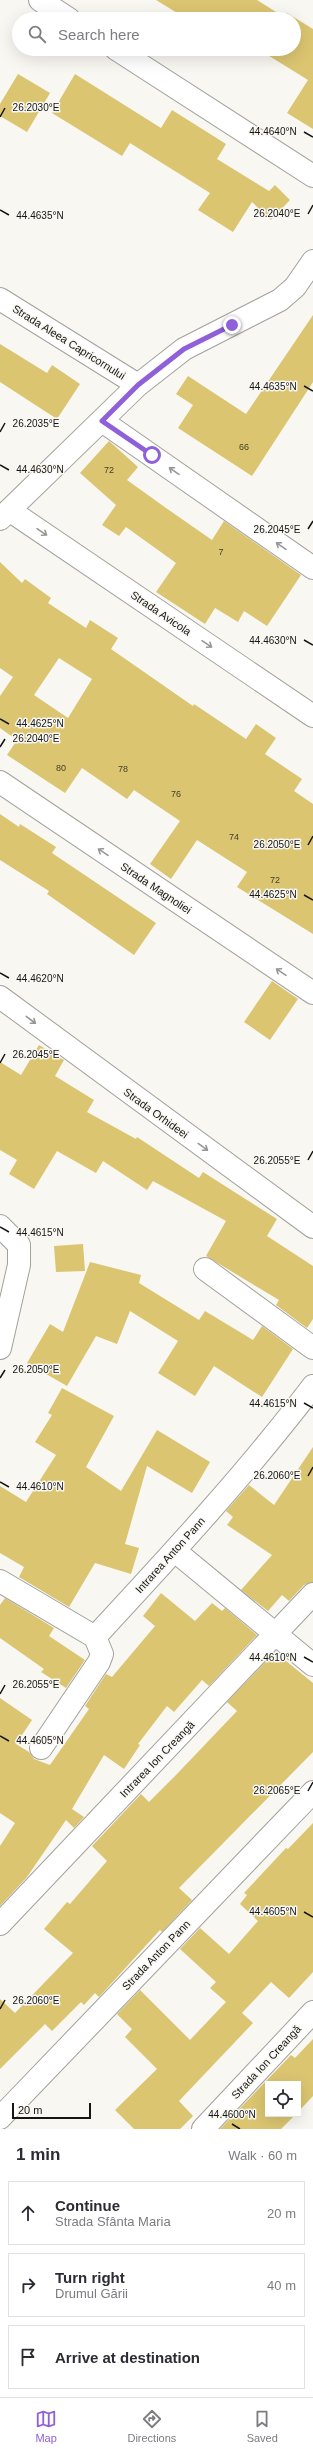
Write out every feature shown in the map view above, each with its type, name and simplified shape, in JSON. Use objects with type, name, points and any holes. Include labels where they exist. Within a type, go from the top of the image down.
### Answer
[{"type":"street","points":[[40,0],[58,12]]},
{"type":"street","points":[[127,56],[313,176]]},
{"type":"street","points":[[5,515],[138,385],[184,349],[280,300],[295,287],[313,261]]},
{"type":"street","name":"Strada Aleea Capricornului","points":[[0,299],[138,385]]},
{"type":"street","points":[[102,421],[313,568]]},
{"type":"street","name":"Strada Avicola","points":[[5,515],[313,716]]},
{"type":"street","name":"Strada Magnoliei","points":[[0,782],[313,994]]},
{"type":"street","name":"Strada Orhideei","points":[[0,997],[313,1227]]},
{"type":"street","points":[[0,1226],[18,1245],[19,1265],[0,1348]]},
{"type":"street","points":[[205,1269],[313,1348]]},
{"type":"street","name":"Intrarea Anton Pann","points":[[95,1638],[175,1551],[276,1434],[313,1386]]},
{"type":"street","points":[[175,1551],[313,1665]]},
{"type":"street","points":[[0,1581],[95,1638],[102,1654],[99,1662],[41,1748]]},
{"type":"street","name":"Intrarea Ion Creangă","points":[[0,1924],[313,1594]]},
{"type":"street","name":"Strada Anton Pann","points":[[0,2118],[313,1792]]},
{"type":"street","name":"Strada Ion Creangă","points":[[203,2129],[313,2012]]},
{"type":"building","points":[[156,0],[257,0],[276,12],[176,12]]},
{"type":"building","points":[[301,22],[313,29],[313,129],[287,113],[308,80],[269,56],[301,56]]},
{"type":"building","points":[[18,74],[50,93],[27,132],[0,116],[0,104]]},
{"type":"building","points":[[75,74],[161,128],[172,110],[226,144],[217,159],[269,191],[275,185],[290,200],[271,220],[252,202],[233,232],[198,210],[210,193],[130,143],[122,156],[52,113]]},
{"type":"building","points":[[313,315],[313,382],[252,476],[178,428],[193,405],[176,394],[188,376],[246,414]]},
{"type":"building","points":[[0,344],[47,373],[52,365],[80,384],[57,419],[0,382]]},
{"type":"building","points":[[109,441],[138,467],[127,480],[166,508],[212,540],[224,521],[301,575],[267,626],[244,611],[238,622],[215,608],[205,624],[156,592],[176,563],[126,527],[119,536],[102,525],[116,505],[80,473]]},
{"type":"building","points":[[0,562],[22,583],[25,579],[51,598],[48,603],[86,628],[90,620],[118,638],[111,649],[193,706],[194,704],[246,739],[256,724],[276,738],[265,754],[302,779],[294,791],[313,804],[313,934],[237,887],[247,872],[197,840],[171,879],[150,864],[180,821],[134,790],[127,799],[82,768],[65,793],[7,755],[17,740],[0,728],[0,696],[13,677],[0,668]],"holes":[[[59,658],[92,679],[68,718],[34,695]]]},
{"type":"building","points":[[0,814],[19,827],[20,824],[56,847],[52,853],[156,923],[134,955],[47,894],[49,891],[0,860]]},
{"type":"building","points":[[272,981],[298,999],[270,1040],[244,1022]]},
{"type":"building","points":[[39,1045],[64,1060],[55,1076],[94,1100],[87,1112],[136,1139],[137,1137],[199,1178],[203,1172],[277,1219],[267,1236],[313,1266],[313,1319],[307,1328],[276,1305],[279,1300],[206,1256],[226,1221],[153,1181],[147,1190],[103,1161],[96,1173],[57,1151],[34,1189],[9,1174],[17,1160],[0,1150],[0,1062],[21,1075]]},
{"type":"building","points":[[83,1244],[85,1271],[56,1272],[54,1246]]},
{"type":"building","points":[[90,1262],[141,1275],[139,1283],[199,1320],[205,1311],[253,1340],[262,1326],[293,1349],[262,1397],[214,1366],[195,1396],[158,1373],[178,1341],[130,1311],[117,1344],[96,1336],[67,1386],[27,1363],[50,1324],[63,1332]]},
{"type":"building","points":[[62,1388],[114,1416],[86,1467],[121,1491],[157,1430],[210,1462],[192,1493],[147,1466],[125,1544],[139,1548],[131,1574],[95,1563],[69,1607],[19,1577],[24,1567],[0,1553],[0,1486],[26,1502],[56,1455],[35,1442],[52,1415],[48,1413]]},
{"type":"building","points":[[313,1447],[313,1582],[304,1585],[289,1601],[282,1595],[268,1611],[241,1590],[272,1555],[227,1525],[233,1517],[226,1511],[249,1485],[274,1505]]},
{"type":"building","points":[[161,1593],[195,1621],[212,1603],[222,1611],[225,1608],[257,1635],[209,1686],[202,1680],[174,1712],[167,1706],[138,1744],[140,1745],[124,1769],[104,1755],[72,1809],[84,1817],[74,1828],[66,1820],[27,1877],[0,1906],[0,1846],[15,1823],[0,1813],[0,1698],[32,1720],[16,1744],[29,1752],[34,1759],[50,1765],[89,1709],[85,1706],[106,1674],[112,1677],[155,1626],[143,1616]]},
{"type":"building","points":[[5,1598],[54,1628],[49,1636],[85,1660],[66,1688],[41,1672],[44,1669],[0,1638],[0,1605]]},
{"type":"building","points":[[275,1652],[313,1683],[313,1752],[179,1888],[192,1900],[162,1932],[160,1930],[99,1997],[95,1993],[84,2005],[81,2002],[52,2031],[45,2024],[0,2069],[0,1999],[15,2013],[73,1953],[44,1929],[67,1902],[70,1904],[107,1861],[92,1846],[141,1794],[149,1802],[237,1711],[227,1702]]},
{"type":"building","points":[[313,1823],[313,1972],[289,1998],[271,1982],[242,2013],[253,2023],[179,2101],[193,2116],[180,2129],[134,2129],[115,2110],[157,2069],[125,2037],[132,2029],[117,2014],[140,1990],[190,2040],[226,2002],[210,1988],[216,1982],[180,1949],[200,1928],[229,1954],[258,1921],[240,1904],[247,1895],[244,1893],[286,1848],[288,1849]]},
{"type":"building","points":[[313,2039],[313,2096],[301,2109],[301,2081],[266,2081],[291,2055],[295,2058]]},
{"type":"building","points":[[265,2082],[265,2117],[293,2117],[281,2129],[220,2129]]},
{"type":"route","points":[[152,455],[102,421],[138,385],[159,367],[184,349],[232,325]]}]
